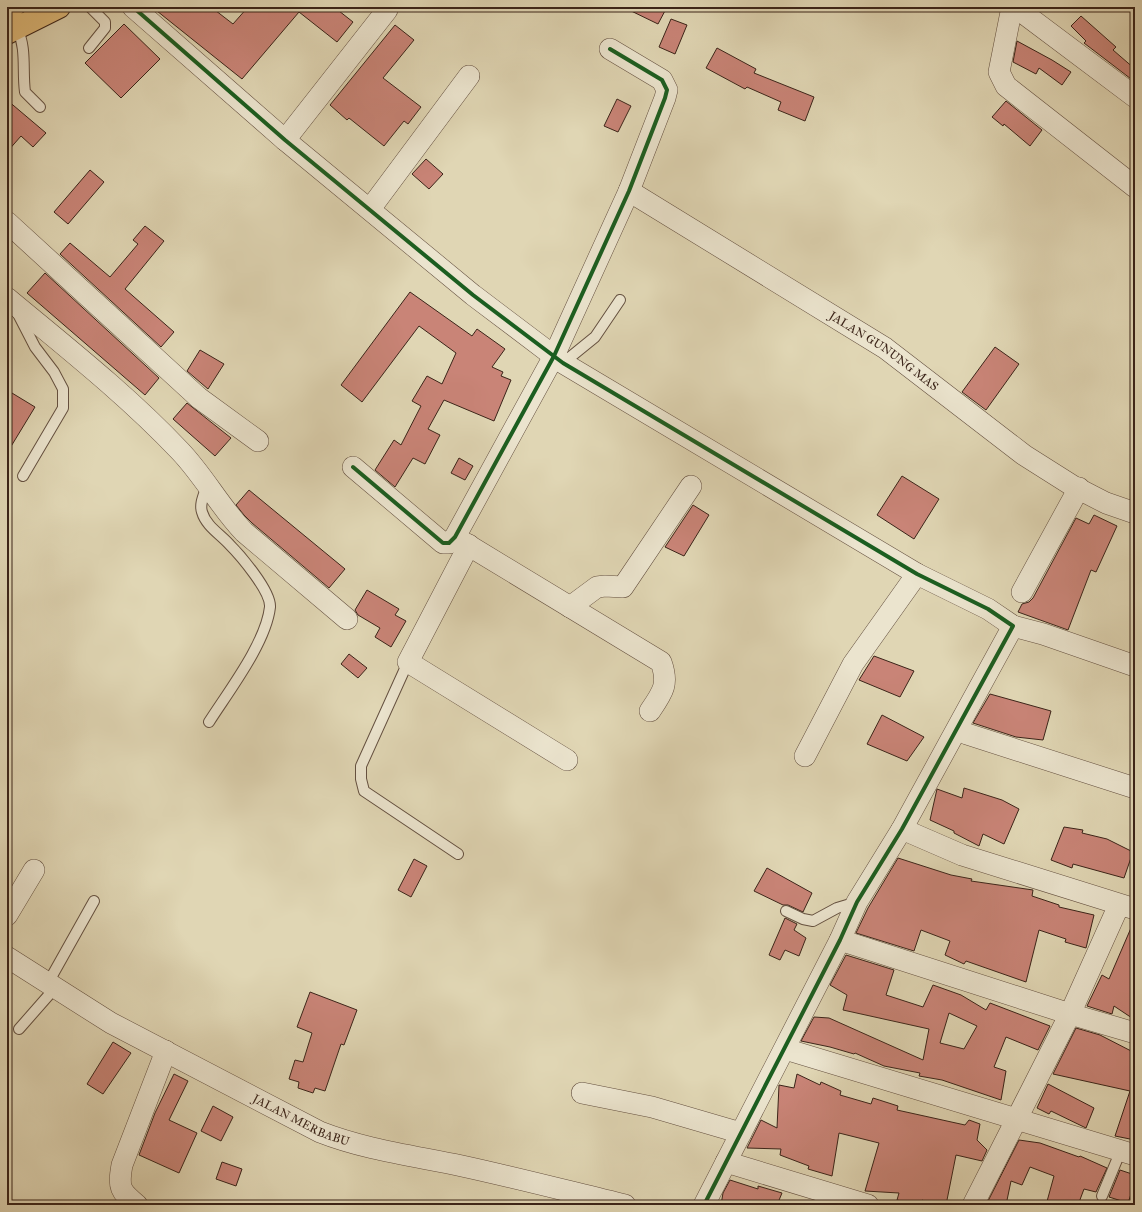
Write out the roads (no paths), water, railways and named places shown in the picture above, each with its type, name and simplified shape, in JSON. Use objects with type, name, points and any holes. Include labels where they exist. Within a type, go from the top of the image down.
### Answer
[{"type":"main road","points":[[13,7],[10,24],[59,7]]},
{"type":"street","points":[[133,7],[285,140],[473,295],[558,360],[917,574],[988,609],[1013,626],[1043,634],[1135,666]]},
{"type":"street","points":[[1135,97],[1014,7],[999,72],[1006,86],[1135,187]]},
{"type":"street","points":[[285,140],[386,10]]},
{"type":"street","points":[[567,760],[408,662],[462,541],[558,360],[629,191],[667,90],[662,80],[610,49]]},
{"type":"street","points":[[370,209],[469,76]]},
{"type":"street","name":"JALAN GUNUNG MAS","points":[[629,191],[886,348],[1024,455],[1106,503],[1135,513]]},
{"type":"street","points":[[7,222],[193,393],[258,441]]},
{"type":"street","points":[[9,300],[124,395],[182,452],[229,516],[244,532],[347,619]]},
{"type":"street","points":[[353,467],[444,543],[462,541],[660,662],[666,676],[665,685],[661,696],[650,711]]},
{"type":"street","points":[[570,607],[597,587],[624,587],[691,486]]},
{"type":"street","points":[[1022,592],[1079,488]]},
{"type":"street","points":[[806,756],[852,664],[917,574]]},
{"type":"street","points":[[704,1205],[785,1049],[840,940],[857,902],[902,829],[1013,626]]},
{"type":"street","points":[[958,729],[967,734],[1135,788]]},
{"type":"street","points":[[902,829],[962,855],[1127,907],[1070,1014],[973,1205]]},
{"type":"street","points":[[7,915],[34,870]]},
{"type":"street","points":[[840,940],[1070,1014],[1135,1033]]},
{"type":"street","name":"JALAN MERBABU","points":[[7,957],[111,1023],[300,1122],[342,1140],[625,1205]]},
{"type":"street","points":[[785,1049],[1128,1152]]},
{"type":"street","points":[[138,1205],[124,1194],[119,1184],[122,1165],[166,1051]]},
{"type":"street","points":[[582,1093],[652,1107],[741,1133]]},
{"type":"street","points":[[726,1162],[868,1205]]},
{"type":"lane","points":[[89,48],[105,28],[105,22],[90,7]]},
{"type":"lane","points":[[10,24],[22,39],[24,50],[24,92],[40,107]]},
{"type":"lane","points":[[9,300],[35,347],[54,372],[63,389],[63,408],[23,476]]},
{"type":"lane","points":[[558,360],[595,337],[620,300]]},
{"type":"lane","points":[[207,485],[202,501],[201,511],[209,525],[230,544],[265,590],[270,606],[255,648],[209,722]]},
{"type":"lane","points":[[408,662],[361,766],[360,779],[364,791],[458,854]]},
{"type":"lane","points":[[19,1029],[52,985],[94,901]]},
{"type":"lane","points":[[786,911],[803,919],[813,921],[837,908],[857,902]]},
{"type":"lane","points":[[1102,1196],[1128,1152]]}]
